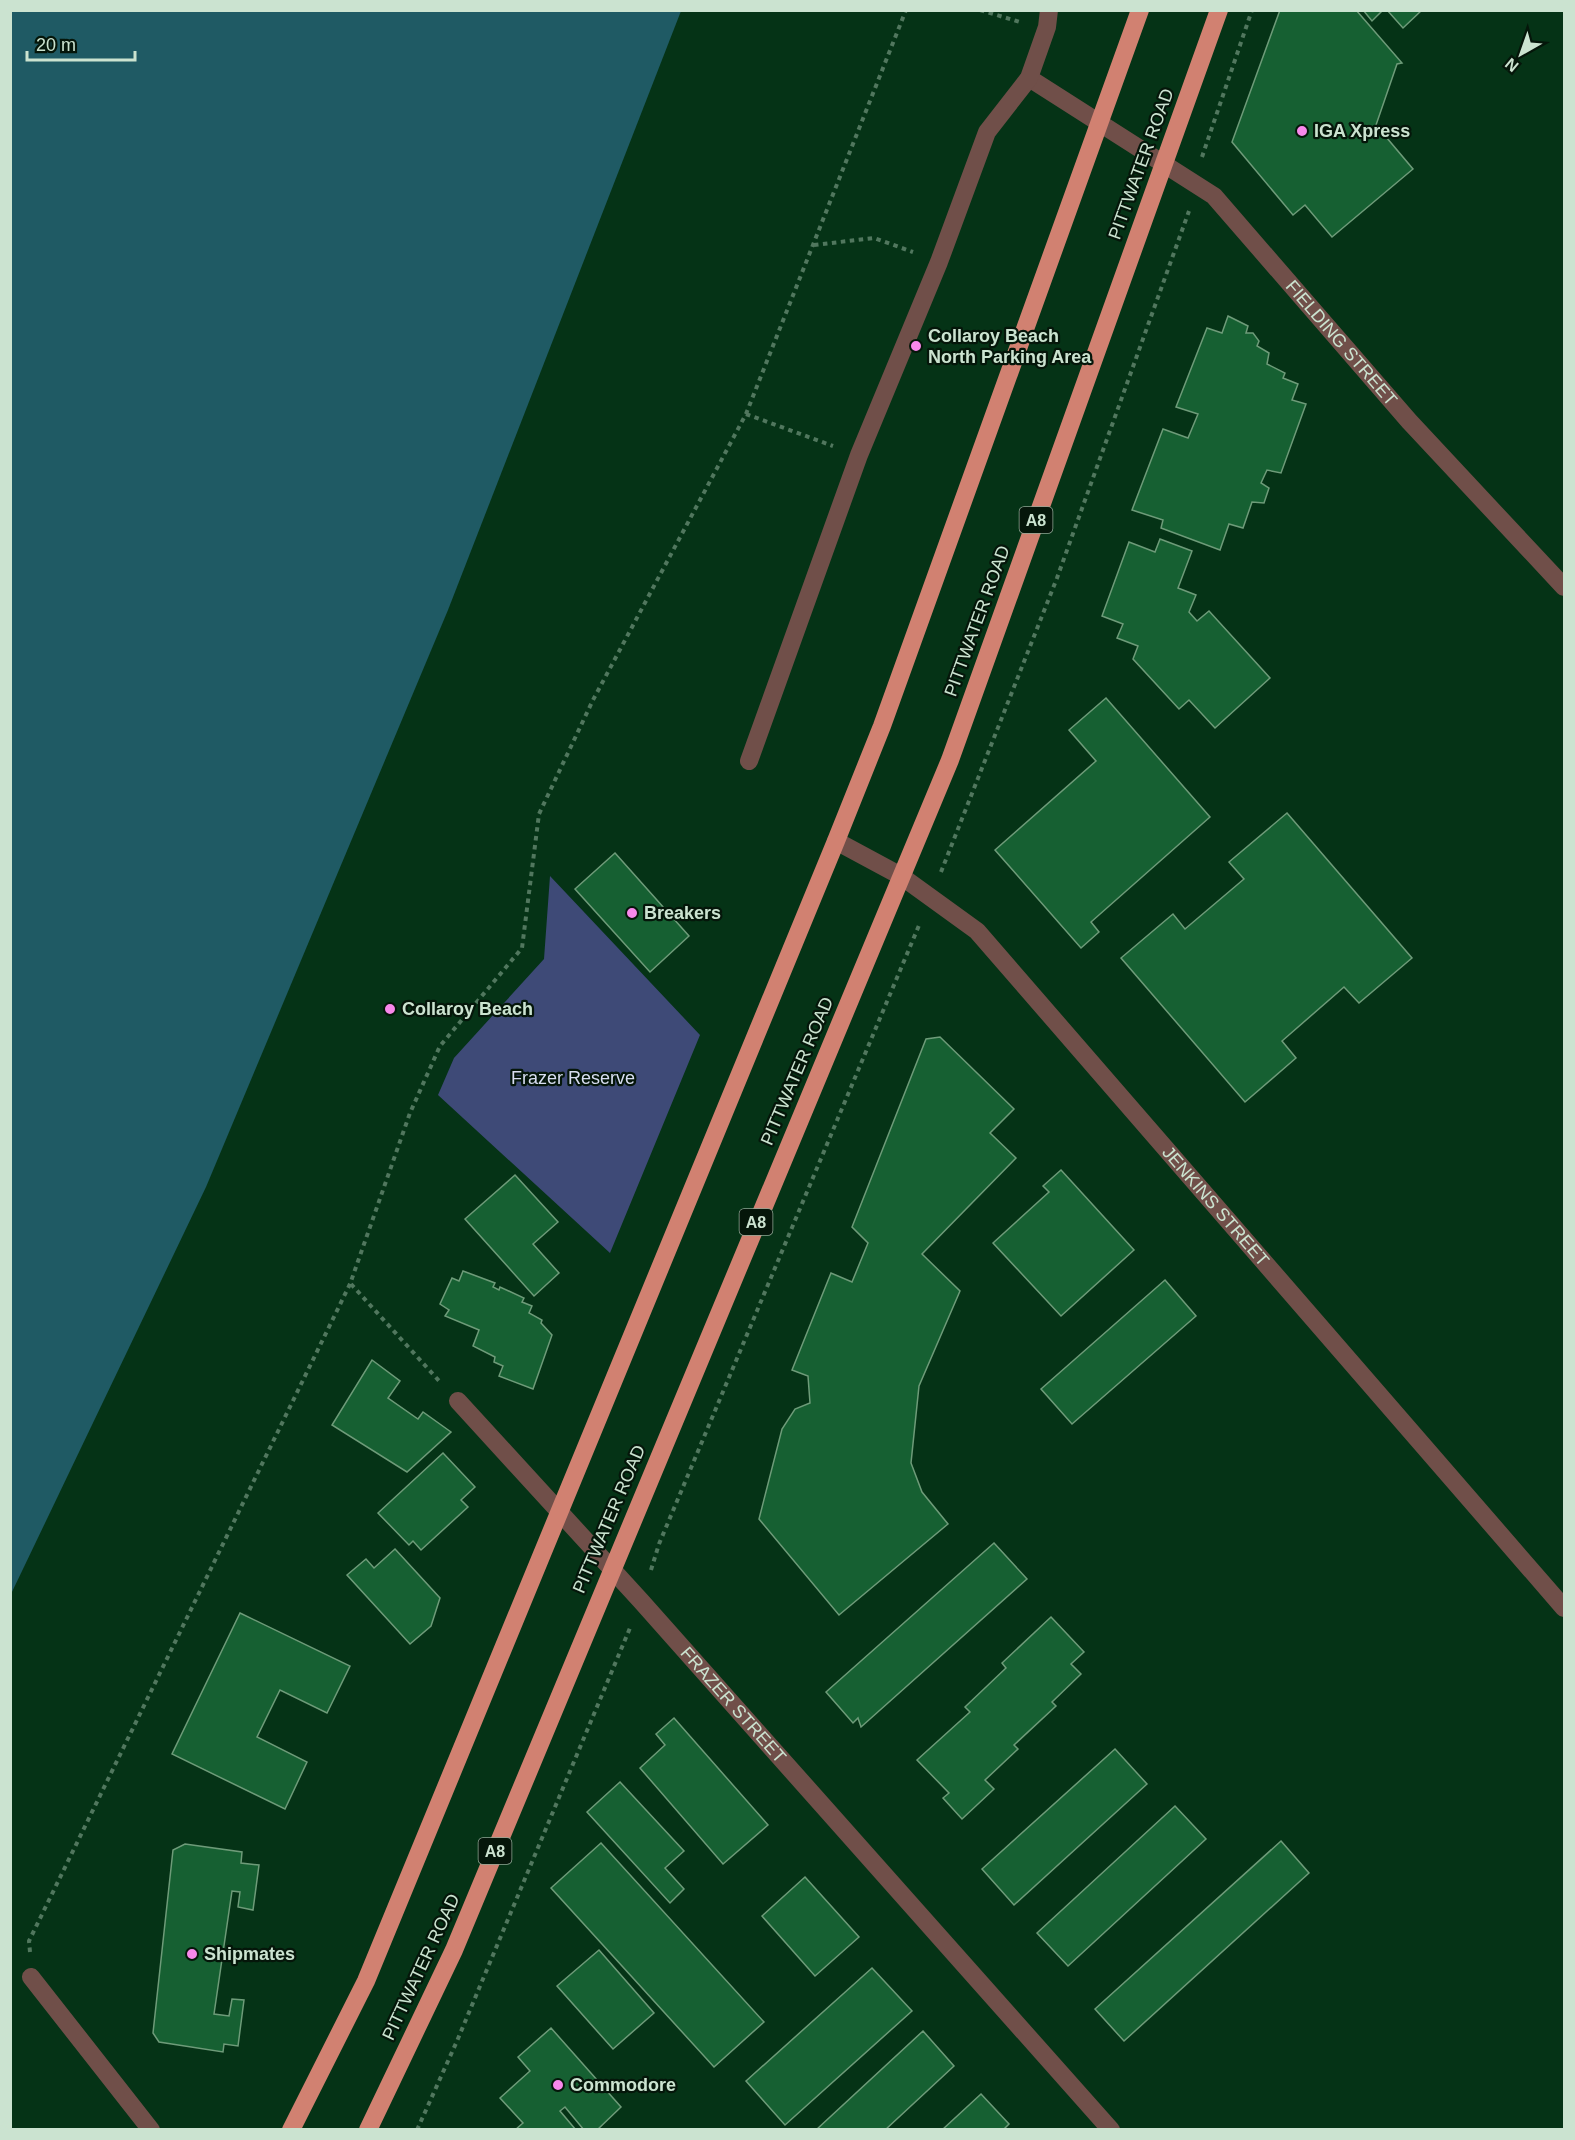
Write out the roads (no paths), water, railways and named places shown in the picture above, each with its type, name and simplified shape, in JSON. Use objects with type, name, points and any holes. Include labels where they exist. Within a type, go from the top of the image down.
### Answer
[{"type":"highway","points":[[291,2130],[366,1981],[836,841],[882,726],[1140,10]]},
{"type":"highway","name":"PITTWATER ROAD","points":[[368,2130],[454,1950],[950,759],[1219,10]]},
{"type":"street","points":[[749,761],[859,455],[939,262],[987,132],[1029,78],[1048,19]]},
{"type":"street","name":"FIELDING STREET","points":[[1029,78],[1214,196],[1409,421],[1564,587]]},
{"type":"street","name":"JENKINS STREET","points":[[836,841],[901,876],[977,931],[1564,1608]]},
{"type":"street","name":"FRAZER STREET","points":[[458,1401],[611,1569],[1111,2130]]},
{"type":"street","points":[[31,1977],[151,2130]]},
{"type":"place","name":"IGA Xpress","points":[[1302,131]]},
{"type":"place","name":"Collaroy Beach North Parking Area","points":[[916,346]]},
{"type":"place","name":"Breakers","points":[[632,913]]},
{"type":"place","name":"Collaroy Beach","points":[[390,1009]]},
{"type":"place","name":"Shipmates","points":[[192,1954]]},
{"type":"place","name":"Commodore","points":[[558,2085]]},
{"type":"park label","name":"Frazer Reserve","points":[[573,1078]]}]
